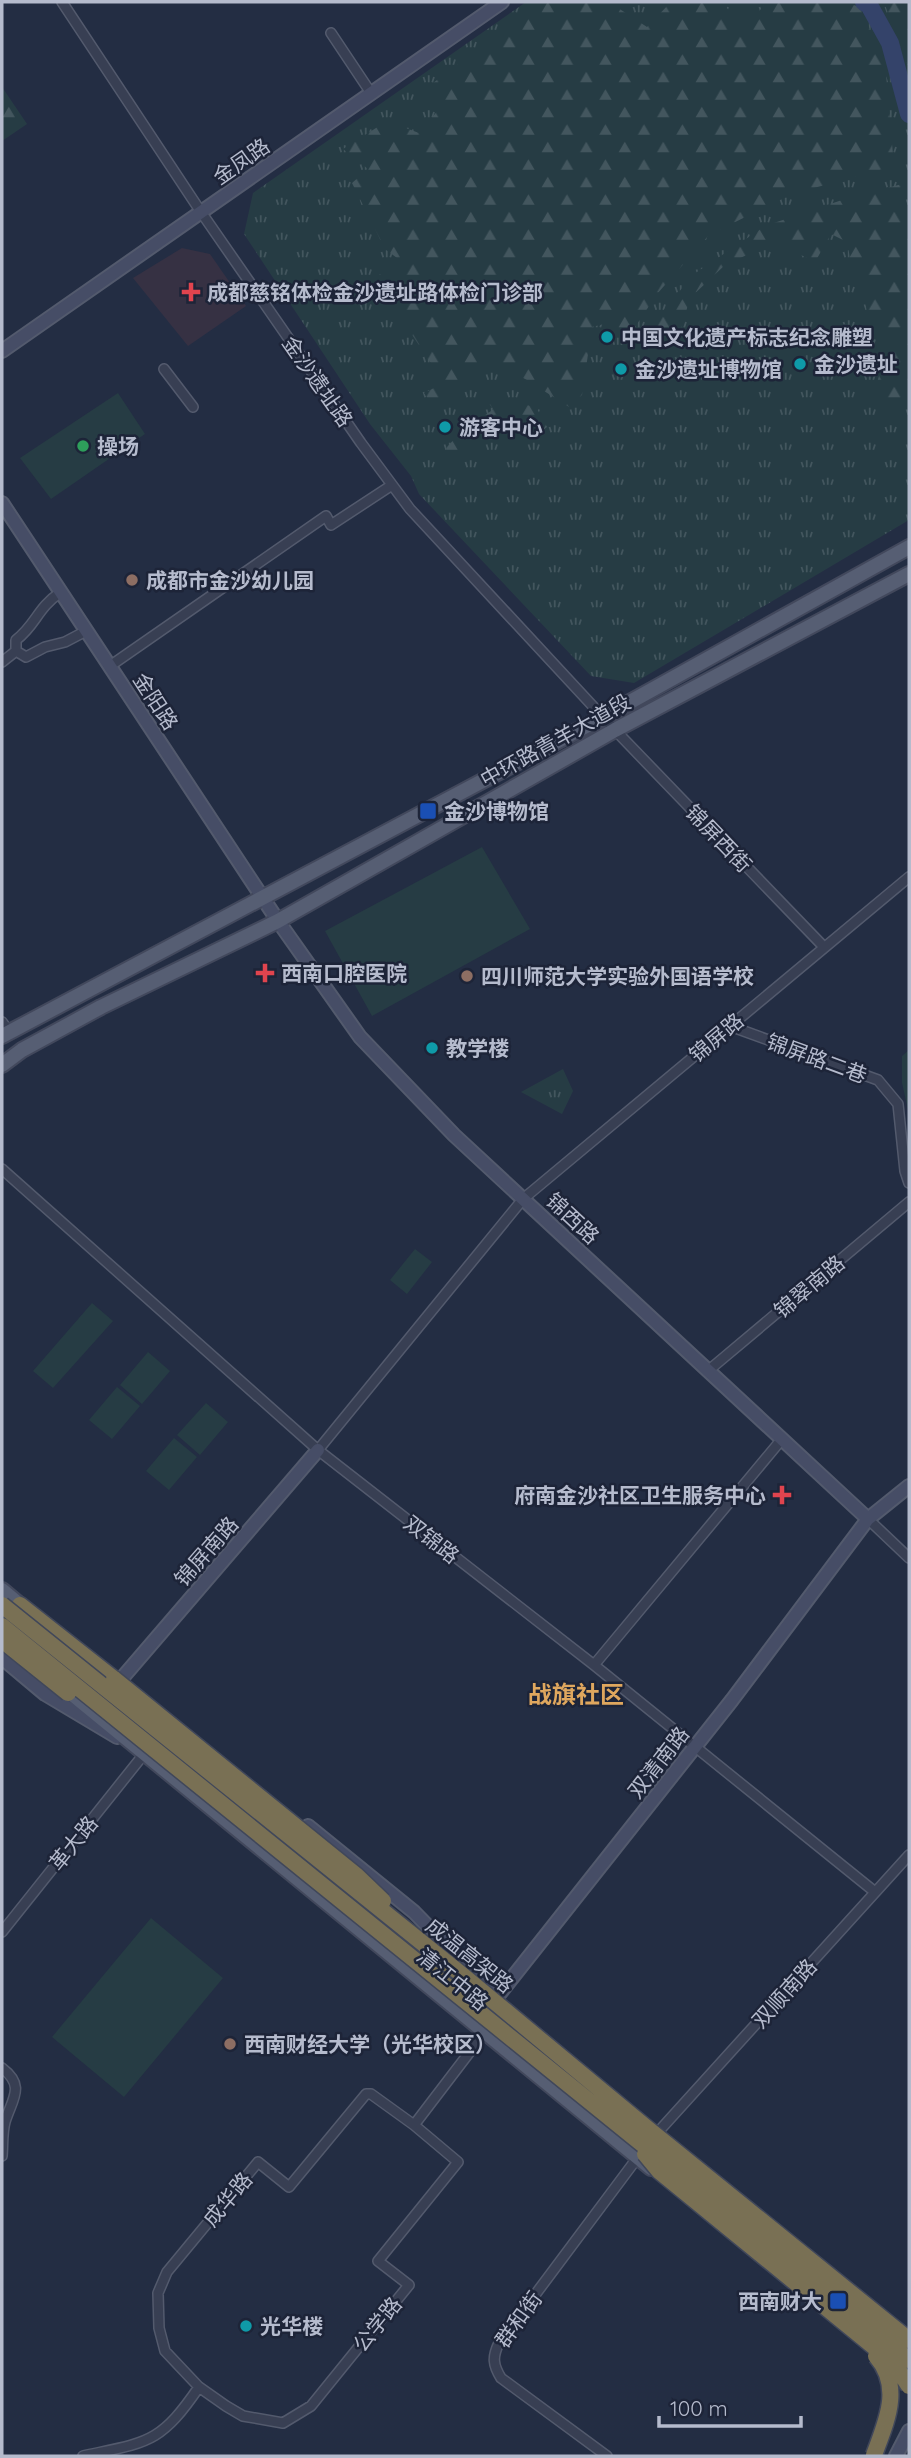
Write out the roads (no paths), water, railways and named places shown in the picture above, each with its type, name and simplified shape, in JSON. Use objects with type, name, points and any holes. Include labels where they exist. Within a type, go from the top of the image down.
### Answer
[{"type":"highway","name":"成温高架路","points":[[2,1605],[909,2339]]},
{"type":"highway","points":[[20,1605],[119,1678],[357,1876],[461,1974]]},
{"type":"highway","name":"成温高架路","points":[[2,1626],[145,1750],[623,2128],[909,2360]]},
{"type":"highway","points":[[2,1639],[45,1676],[145,1750]]},
{"type":"highway","points":[[623,2128],[659,2171],[854,2330],[897,2368],[909,2383]]},
{"type":"highway","points":[[854,2330],[881,2361],[890,2384],[890,2410],[873,2456]]},
{"type":"main road","name":"中环路青羊大道段","points":[[4,1032],[603,717],[909,547]]},
{"type":"main road","name":"中环路青羊大道段","points":[[2,1065],[22,1050],[101,1007],[278,921],[615,730],[909,573]]},
{"type":"main road","points":[[2,1058],[22,1050]]},
{"type":"main road","name":"清江中路","points":[[2,1590],[115,1689],[497,1997],[909,2339]]},
{"type":"main road","name":"清江中路","points":[[145,1750],[909,2383]]},
{"type":"street","name":"金沙遗址路","points":[[62,2],[201,212],[410,509],[615,730]]},
{"type":"street","name":"金凤路","points":[[2,351],[502,2]]},
{"type":"street","points":[[331,33],[371,93]]},
{"type":"street","points":[[164,369],[193,408]]},
{"type":"street","points":[[110,666],[326,516],[331,525],[392,485]]},
{"type":"street","name":"金阳路","points":[[2,503],[278,921]]},
{"type":"street","points":[[16,651],[16,640],[28,632],[44,605],[61,592]]},
{"type":"street","points":[[16,651],[26,657],[86,631]]},
{"type":"street","points":[[2,662],[16,651]]},
{"type":"street","name":"锦屏西街","points":[[615,730],[824,947]]},
{"type":"street","name":"锦屏路","points":[[318,1450],[523,1199],[909,877]]},
{"type":"street","name":"锦西路","points":[[278,921],[360,1037],[454,1135],[868,1520]]},
{"type":"street","name":"锦屏路二巷","points":[[730,1026],[878,1080],[898,1104],[905,1171],[909,1183]]},
{"type":"street","name":"双锦路","points":[[2,1169],[318,1450],[594,1665],[875,1892]]},
{"type":"street","name":"锦翠南路","points":[[709,1370],[909,1202]]},
{"type":"street","points":[[594,1665],[782,1439]]},
{"type":"street","name":"锦屏南路","points":[[119,1678],[318,1450]]},
{"type":"street","name":"双清南路","points":[[485,2032],[497,1997],[695,1746],[868,1520],[909,1486]]},
{"type":"street","points":[[868,1520],[909,1558]]},
{"type":"street","points":[[2,1658],[45,1694],[145,1750]]},
{"type":"street","name":"清江中路","points":[[119,1678],[414,1912],[497,1997]]},
{"type":"street","name":"革大路","points":[[2,1931],[145,1750]]},
{"type":"street","name":"双顺南路","points":[[659,2131],[909,1855]]},
{"type":"street","points":[[414,2125],[485,2032]]},
{"type":"street","points":[[2,2068],[13,2076],[16,2086],[4,2125],[2,2155]]},
{"type":"street","name":"成华路","points":[[199,2386],[165,2351],[159,2328],[158,2293],[167,2272],[258,2162],[289,2187],[366,2094],[371,2094],[414,2125]]},
{"type":"street","name":"公学路","points":[[199,2386],[243,2416],[284,2423],[311,2406],[408,2286],[378,2261],[458,2162],[414,2125]]},
{"type":"street","name":"群和街","points":[[607,2456],[501,2378],[494,2367],[493,2355],[499,2343],[638,2157]]},
{"type":"street","points":[[83,2456],[144,2443],[164,2431],[184,2409],[199,2386]]},
{"type":"street","points":[[896,2456],[909,2431]]},
{"type":"waterway","points":[[864,2],[869,5],[890,43],[909,114]]},
{"type":"place","name":"成都慈铭体检金沙遗址路体检门诊部","points":[[191,292]]},
{"type":"place","name":"中国文化遗产标志纪念雕塑","points":[[607,337]]},
{"type":"place","name":"金沙遗址","points":[[800,364]]},
{"type":"place","name":"金沙遗址博物馆","points":[[621,369]]},
{"type":"place","name":"游客中心","points":[[445,427]]},
{"type":"place","name":"操场","points":[[83,446]]},
{"type":"place","name":"成都市金沙幼儿园","points":[[132,580]]},
{"type":"place","name":"金沙博物馆","points":[[428,811]]},
{"type":"place","name":"西南口腔医院","points":[[265,973]]},
{"type":"place","name":"四川师范大学实验外国语学校","points":[[467,976]]},
{"type":"place","name":"教学楼","points":[[432,1048]]},
{"type":"place","name":"府南金沙社区卫生服务中心","points":[[782,1495]]},
{"type":"place","name":"西南财经大学（光华校区）","points":[[230,2044]]},
{"type":"place","name":"西南财大","points":[[838,2301]]},
{"type":"place","name":"光华楼","points":[[246,2326]]},
{"type":"district","name":"战旗社区","points":[[576,1694]]}]
